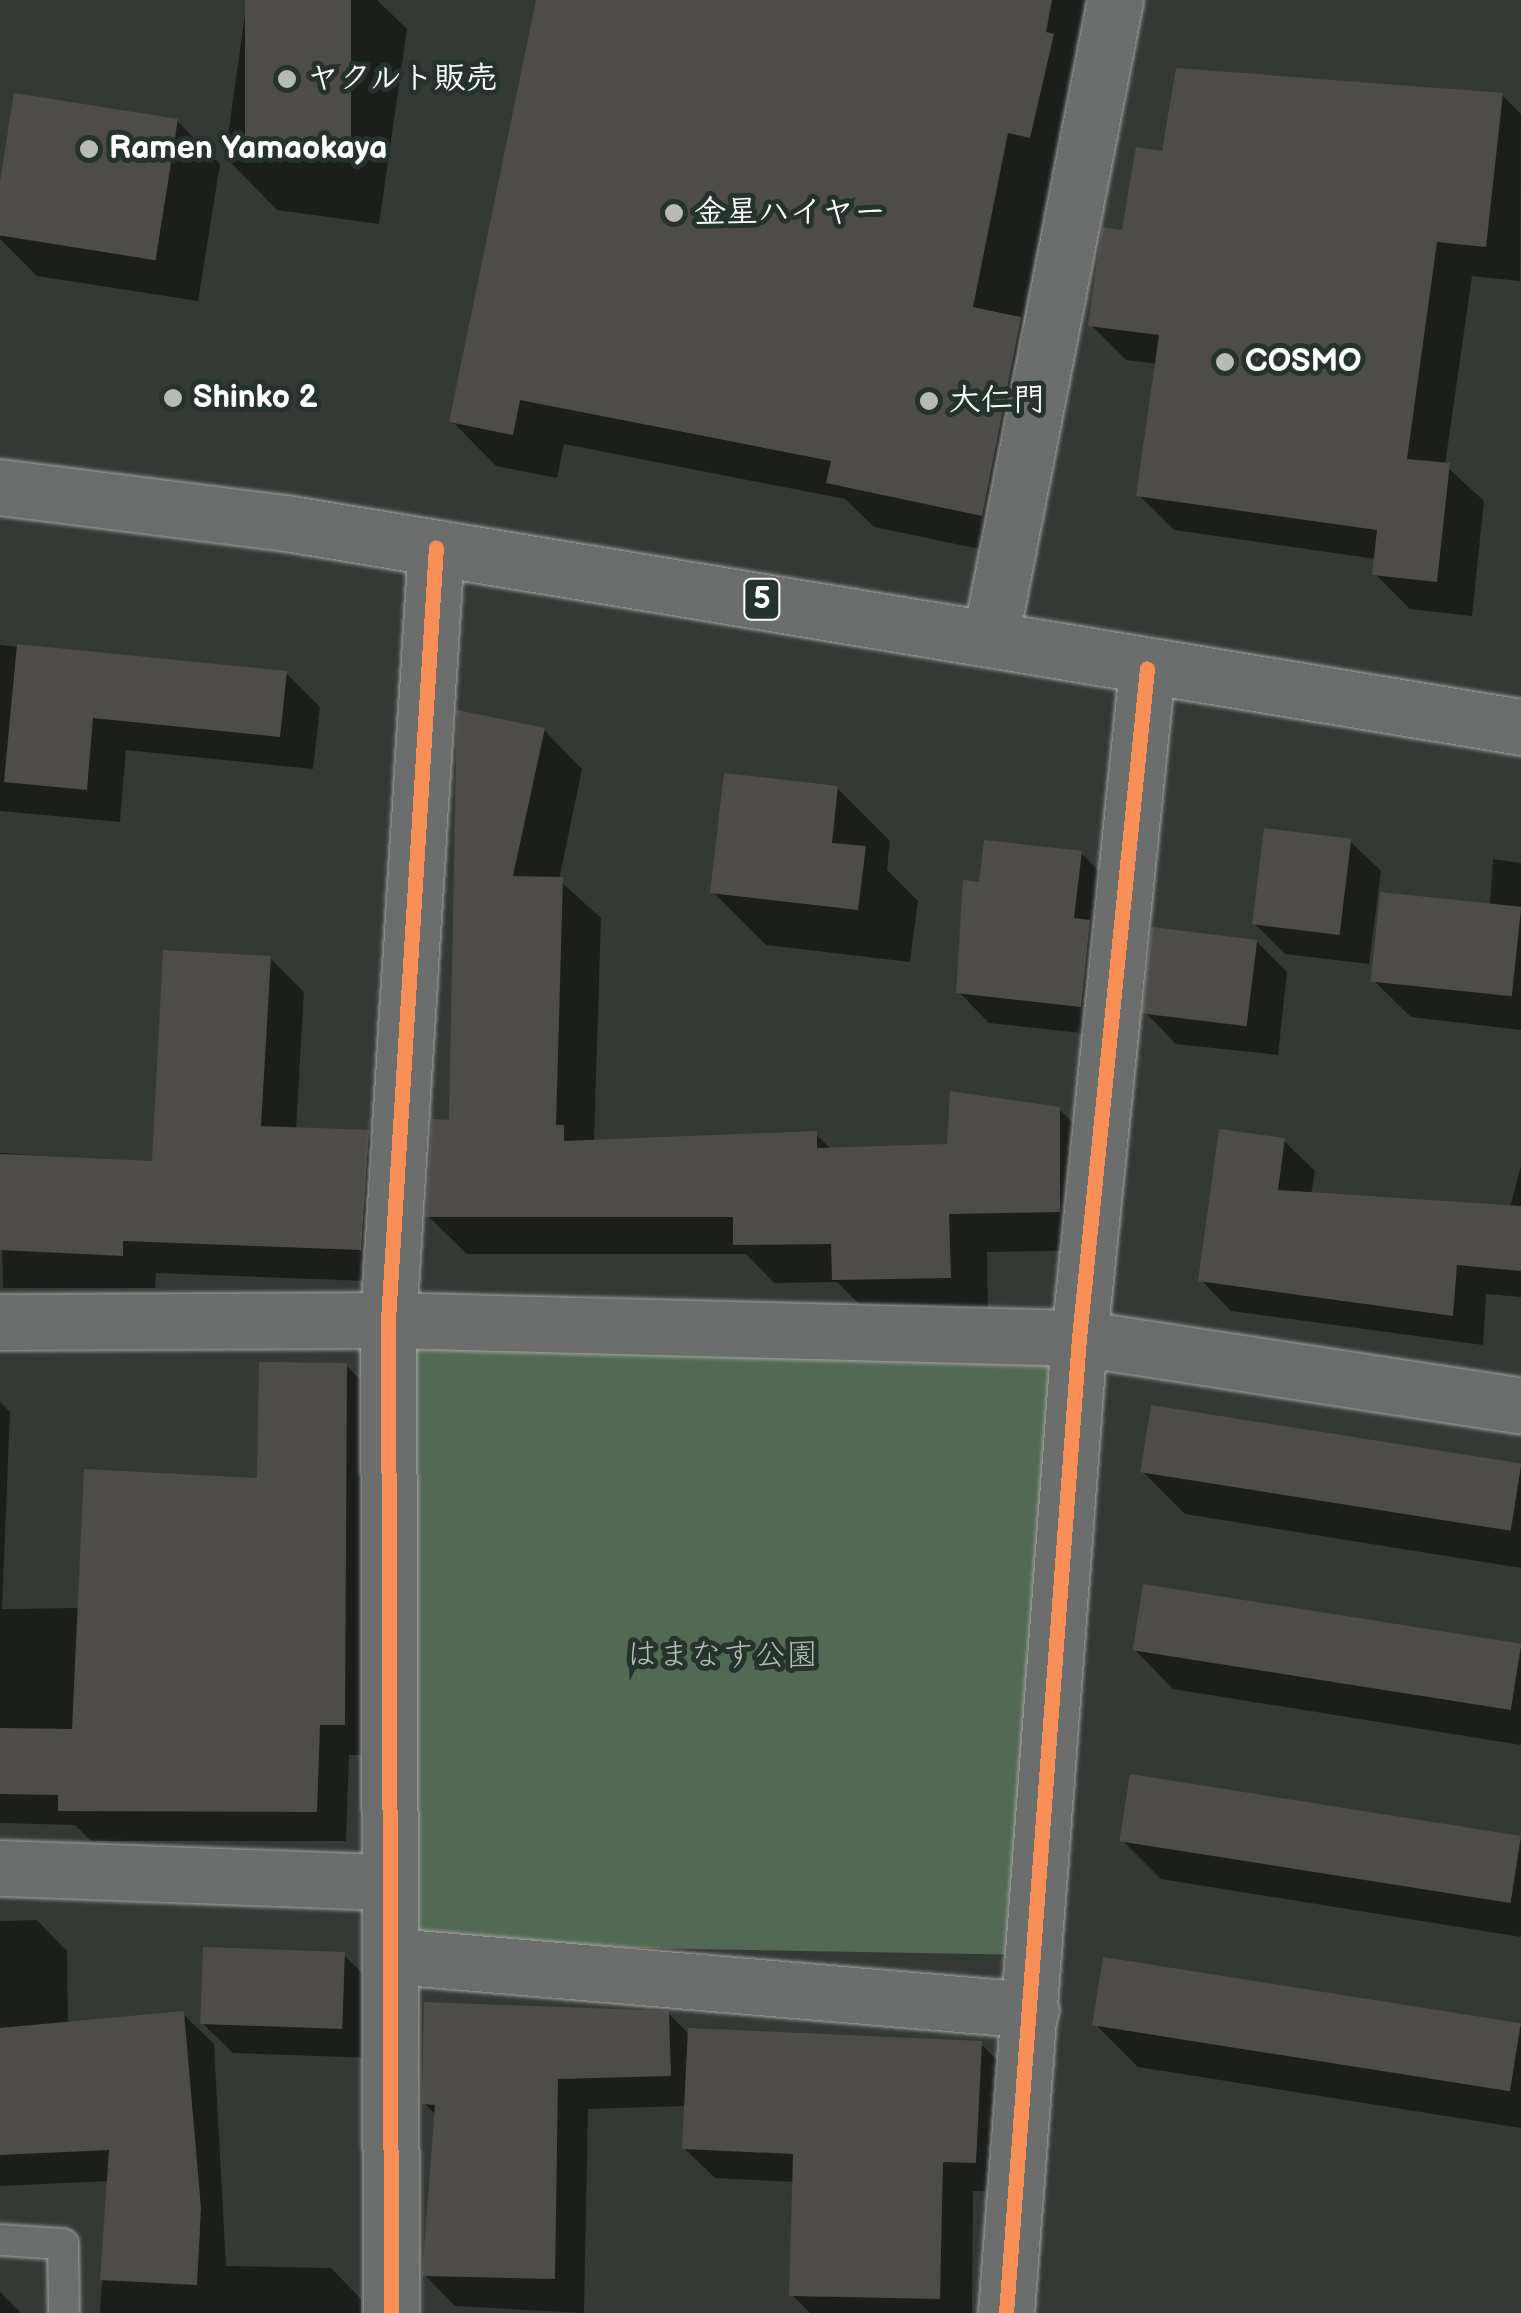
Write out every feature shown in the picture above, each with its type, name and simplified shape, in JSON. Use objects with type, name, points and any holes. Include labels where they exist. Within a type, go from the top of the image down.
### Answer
[{"type":"main road","points":[[991,635],[1115,0]]},
{"type":"main road","name":"5","points":[[0,487],[436,547],[991,635],[1147,668],[1520,716]]},
{"type":"main road","points":[[392,2313],[388,1320],[436,547]]},
{"type":"main road","points":[[1006,2313],[1079,1338],[1147,668]]},
{"type":"main road","points":[[0,1322],[388,1320],[1079,1338],[1521,1406]]},
{"type":"main road","points":[[0,1868],[390,1882]]},
{"type":"main road","points":[[393,1956],[1030,2010]]},
{"type":"lane","points":[[0,2240],[63,2244],[64,2313]]},
{"type":"green space","name":"はまなす公園","points":[[412,1344],[1054,1355],[1043,1955],[402,1944]]},
{"type":"building","name":"ヤクルト販売","points":[[245,0],[351,0],[351,160],[245,160]]},
{"type":"building","points":[[536,0],[1052,0],[1046,32],[1054,34],[1030,138],[1008,133],[973,307],[1021,317],[982,516],[826,483],[831,461],[520,400],[513,435],[449,422]]},
{"type":"building","points":[[1176,68],[1503,93],[1486,247],[1437,242],[1407,459],[1450,463],[1437,582],[1372,575],[1377,530],[1136,496],[1159,335],[1088,326],[1102,227],[1122,230],[1136,147],[1162,151]]},
{"type":"building","name":"Ramen Yamaokaya","points":[[14,93],[178,119],[156,260],[0,236],[0,181]]},
{"type":"building","points":[[17,644],[287,671],[280,737],[93,718],[87,790],[4,782]]},
{"type":"building","points":[[457,710],[545,728],[513,876],[563,877],[556,1125],[564,1125],[564,1141],[817,1131],[817,1148],[947,1144],[950,1091],[1060,1107],[1060,1212],[949,1214],[951,1278],[832,1280],[831,1244],[733,1245],[733,1217],[426,1217],[432,1119],[449,1120]]},
{"type":"building","points":[[724,773],[838,786],[832,843],[866,846],[858,910],[710,893]]},
{"type":"building","points":[[1264,828],[1351,839],[1340,935],[1252,924]]},
{"type":"building","points":[[984,840],[1082,851],[1074,918],[1090,920],[1081,1007],[956,993],[963,880],[979,882]]},
{"type":"building","points":[[1380,892],[1521,907],[1512,996],[1371,982]]},
{"type":"building","points":[[1152,927],[1257,940],[1247,1026],[1141,1013]]},
{"type":"building","points":[[163,950],[271,956],[261,1126],[369,1130],[361,1250],[123,1241],[123,1256],[0,1250],[0,1154],[152,1161]]},
{"type":"building","points":[[1219,1129],[1285,1138],[1278,1190],[1521,1206],[1521,1271],[1457,1265],[1453,1316],[1198,1281]]},
{"type":"building","points":[[259,1362],[347,1363],[345,1725],[320,1725],[317,1812],[58,1811],[58,1795],[0,1794],[0,1728],[72,1729],[84,1469],[257,1478]]},
{"type":"building","points":[[1151,1405],[1521,1464],[1511,1531],[1140,1472]]},
{"type":"building","points":[[1143,1584],[1521,1644],[1511,1710],[1133,1650]]},
{"type":"building","points":[[1130,1774],[1521,1836],[1510,1903],[1119,1841]]},
{"type":"building","points":[[203,1947],[345,1952],[342,2029],[200,2024]]},
{"type":"building","points":[[1103,1957],[1521,2023],[1510,2091],[1092,2025]]},
{"type":"building","points":[[424,2002],[669,2011],[671,2076],[558,2079],[555,2279],[422,2276],[435,2105],[422,2104]]},
{"type":"building","points":[[184,2011],[201,2208],[197,2285],[100,2280],[109,2150],[0,2155],[0,2028]]},
{"type":"building","points":[[688,2028],[982,2041],[976,2163],[943,2162],[940,2299],[789,2296],[793,2154],[682,2149]]},
{"type":"cycle path","points":[[391,2313],[388,1320],[436,547]]},
{"type":"cycle path","points":[[1006,2313],[1079,1338],[1147,668]]},
{"type":"place","name":"ヤクルト販売","points":[[287,79]]},
{"type":"place","name":"Ramen Yamaokaya","points":[[89,149]]},
{"type":"place","name":"金星ハイヤー","points":[[674,213]]},
{"type":"place","name":"COSMO","points":[[1225,362]]},
{"type":"place","name":"Shinko 2","points":[[173,398]]},
{"type":"place","name":"大仁門","points":[[929,401]]}]
